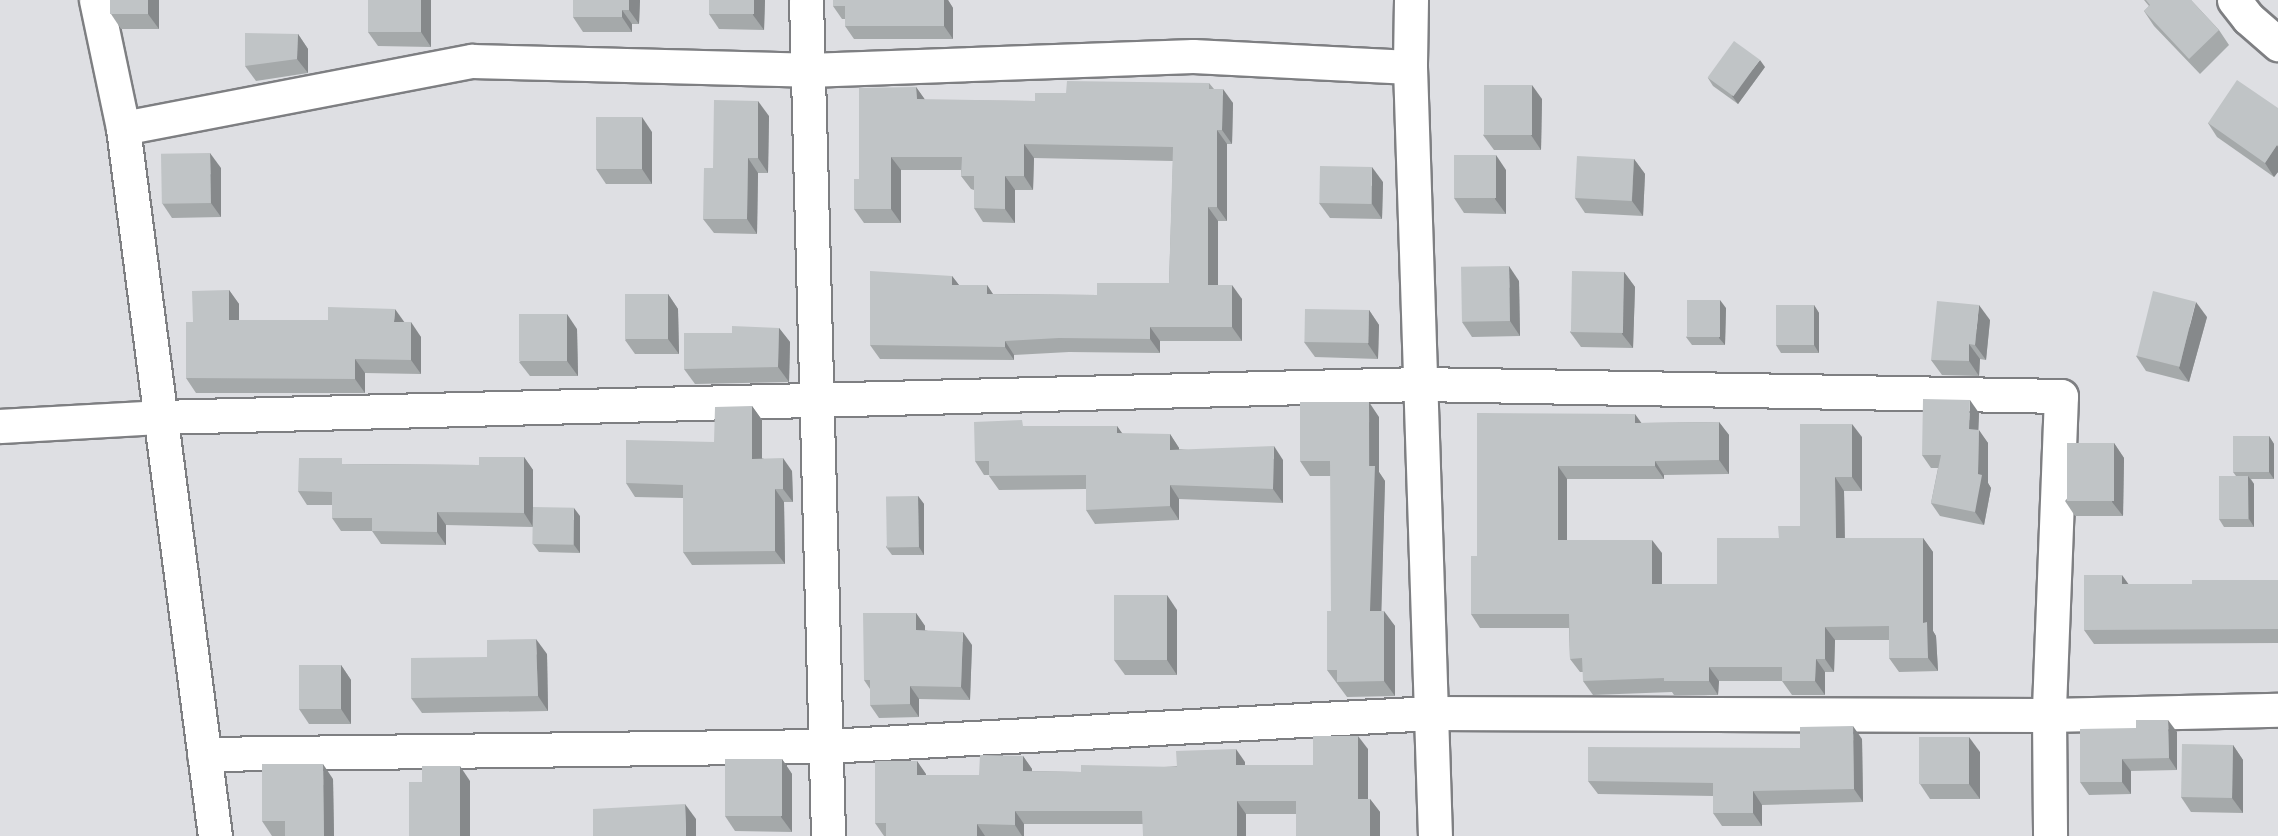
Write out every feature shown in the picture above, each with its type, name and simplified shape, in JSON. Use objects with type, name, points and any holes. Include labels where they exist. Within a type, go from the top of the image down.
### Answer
[{"type":"street","points":[[96,0],[123,128],[215,836]]},
{"type":"street","points":[[806,0],[828,836]]},
{"type":"street","points":[[1411,0],[1410,67],[1435,836]]},
{"type":"street","points":[[2247,6],[2278,44]]},
{"type":"street","points":[[123,128],[472,61],[808,70],[1193,56],[1410,67]]},
{"type":"street","points":[[0,426],[160,417],[1420,384],[2061,396],[2049,715],[2050,836]]},
{"type":"street","points":[[204,754],[826,746],[1431,713],[2049,715],[2278,710]]},
{"type":"building","points":[[110,0],[148,0],[148,14],[110,14]]},
{"type":"building","points":[[368,0],[421,0],[421,32],[368,32]]},
{"type":"building","points":[[573,0],[629,0],[629,10],[622,10],[622,17],[573,17]]},
{"type":"building","points":[[709,0],[754,0],[754,14],[709,14]]},
{"type":"building","points":[[833,0],[944,0],[944,26],[845,26],[845,6],[833,6]]},
{"type":"building","points":[[2146,0],[2191,0],[2219,30],[2189,59],[2144,11],[2150,5]]},
{"type":"building","points":[[245,33],[298,34],[297,59],[245,66]]},
{"type":"building","points":[[1734,41],[1760,60],[1733,96],[1708,77]]},
{"type":"building","points":[[2237,80],[2278,108],[2278,146],[2265,163],[2208,123]]},
{"type":"building","points":[[1067,81],[1209,83],[1209,89],[1223,89],[1222,130],[1217,130],[1217,207],[1208,207],[1208,285],[1232,285],[1232,327],[1150,327],[1150,339],[1059,338],[1005,341],[1005,347],[870,345],[870,271],[952,276],[952,285],[987,285],[987,294],[1097,295],[1097,283],[1169,283],[1173,147],[1024,144],[1024,176],[1005,176],[1005,209],[974,208],[974,176],[961,176],[962,157],[891,157],[891,209],[854,209],[854,179],[859,179],[859,88],[916,87],[917,99],[1035,101],[1035,93],[1066,93]]},
{"type":"building","points":[[1484,85],[1532,85],[1532,135],[1484,135]]},
{"type":"building","points":[[714,100],[758,101],[758,158],[748,158],[747,219],[703,219],[704,168],[713,168]]},
{"type":"building","points":[[596,117],[642,117],[642,169],[596,169]]},
{"type":"building","points":[[210,153],[211,203],[162,204],[161,154]]},
{"type":"building","points":[[1454,155],[1496,155],[1496,198],[1454,198]]},
{"type":"building","points":[[1577,156],[1634,159],[1632,201],[1575,198]]},
{"type":"building","points":[[1320,166],[1372,167],[1371,204],[1319,203]]},
{"type":"building","points":[[1509,266],[1510,321],[1462,322],[1461,267]]},
{"type":"building","points":[[1572,271],[1624,272],[1623,333],[1571,332]]},
{"type":"building","points":[[229,290],[229,320],[328,320],[328,307],[395,309],[394,322],[411,322],[411,360],[355,359],[355,379],[186,378],[186,322],[193,322],[192,291]]},
{"type":"building","points":[[2153,291],[2196,302],[2179,367],[2137,356]]},
{"type":"building","points":[[625,294],[668,294],[668,339],[625,339]]},
{"type":"building","points":[[1687,300],[1720,300],[1720,337],[1687,337]]},
{"type":"building","points":[[1937,301],[1979,305],[1975,345],[1969,344],[1969,361],[1931,360]]},
{"type":"building","points":[[1776,305],[1814,305],[1814,345],[1776,345]]},
{"type":"building","points":[[1305,309],[1369,310],[1368,343],[1304,342]]},
{"type":"building","points":[[519,314],[567,314],[567,361],[519,361]]},
{"type":"building","points":[[732,326],[779,328],[778,367],[684,369],[684,333],[732,333]]},
{"type":"building","points":[[1923,399],[1970,400],[1969,429],[1979,430],[1978,474],[1982,475],[1975,512],[1931,503],[1941,455],[1922,455]]},
{"type":"building","points":[[1300,402],[1369,402],[1369,466],[1375,466],[1370,611],[1384,611],[1384,681],[1337,682],[1337,670],[1327,670],[1327,611],[1331,611],[1330,461],[1300,461]]},
{"type":"building","points":[[752,406],[752,459],[783,458],[783,489],[775,489],[775,551],[683,552],[683,485],[626,483],[626,440],[714,442],[715,407]]},
{"type":"building","points":[[1477,413],[1635,414],[1635,423],[1719,422],[1719,460],[1655,461],[1655,466],[1558,466],[1558,540],[1652,540],[1652,584],[1717,584],[1717,538],[1779,538],[1778,526],[1800,526],[1800,424],[1852,424],[1852,477],[1835,477],[1836,538],[1923,538],[1923,623],[1927,622],[1928,658],[1889,658],[1889,626],[1825,627],[1825,659],[1816,659],[1815,681],[1782,681],[1782,667],[1709,667],[1709,681],[1664,681],[1664,678],[1583,681],[1582,658],[1570,659],[1569,614],[1471,614],[1471,556],[1477,556]]},
{"type":"building","points":[[1022,420],[1023,426],[1117,426],[1117,433],[1170,434],[1170,450],[1274,446],[1273,489],[1170,485],[1170,506],[1086,510],[1086,475],[989,476],[989,461],[975,461],[974,422]]},
{"type":"building","points":[[2233,436],[2269,436],[2269,472],[2233,472]]},
{"type":"building","points":[[2067,443],[2114,443],[2114,501],[2067,501]]},
{"type":"building","points":[[479,457],[524,457],[524,513],[437,512],[437,532],[372,531],[372,518],[332,518],[332,492],[298,491],[299,458],[342,458],[342,464],[479,465]]},
{"type":"building","points":[[2219,476],[2248,476],[2248,519],[2219,519]]},
{"type":"building","points":[[918,496],[919,547],[887,548],[886,497]]},
{"type":"building","points":[[533,507],[574,508],[573,545],[532,544]]},
{"type":"building","points":[[2084,575],[2122,575],[2122,584],[2192,584],[2192,580],[2278,580],[2278,629],[2084,630]]},
{"type":"building","points":[[1114,595],[1167,595],[1167,660],[1114,660]]},
{"type":"building","points":[[863,613],[916,613],[916,630],[963,632],[961,687],[910,686],[910,704],[870,705],[870,680],[864,680]]},
{"type":"building","points":[[536,639],[538,696],[411,698],[411,658],[487,657],[487,640]]},
{"type":"building","points":[[299,665],[341,665],[341,709],[299,709]]},
{"type":"building","points":[[2136,720],[2168,720],[2169,758],[2122,759],[2122,782],[2080,782],[2080,729],[2136,728]]},
{"type":"building","points":[[1853,726],[1854,789],[1753,791],[1753,813],[1713,813],[1713,783],[1588,781],[1588,747],[1800,748],[1800,727]]},
{"type":"building","points":[[1313,736],[1358,736],[1358,799],[1370,799],[1370,836],[1296,836],[1296,801],[1237,801],[1237,836],[1143,836],[1142,811],[1015,811],[1015,825],[977,824],[977,836],[886,836],[886,823],[875,823],[875,761],[917,761],[917,775],[979,775],[980,755],[1023,756],[1023,771],[1081,772],[1081,765],[1177,767],[1176,751],[1236,749],[1236,765],[1313,765]]},
{"type":"building","points":[[1919,737],[1969,737],[1969,784],[1919,784]]},
{"type":"building","points":[[2182,744],[2233,745],[2232,798],[2181,797]]},
{"type":"building","points":[[725,759],[782,759],[782,816],[725,816]]},
{"type":"building","points":[[262,764],[323,764],[324,836],[285,836],[285,821],[262,821]]},
{"type":"building","points":[[422,766],[460,766],[460,836],[409,836],[409,782],[422,782]]},
{"type":"building","points":[[685,804],[686,836],[593,836],[593,809]]}]
